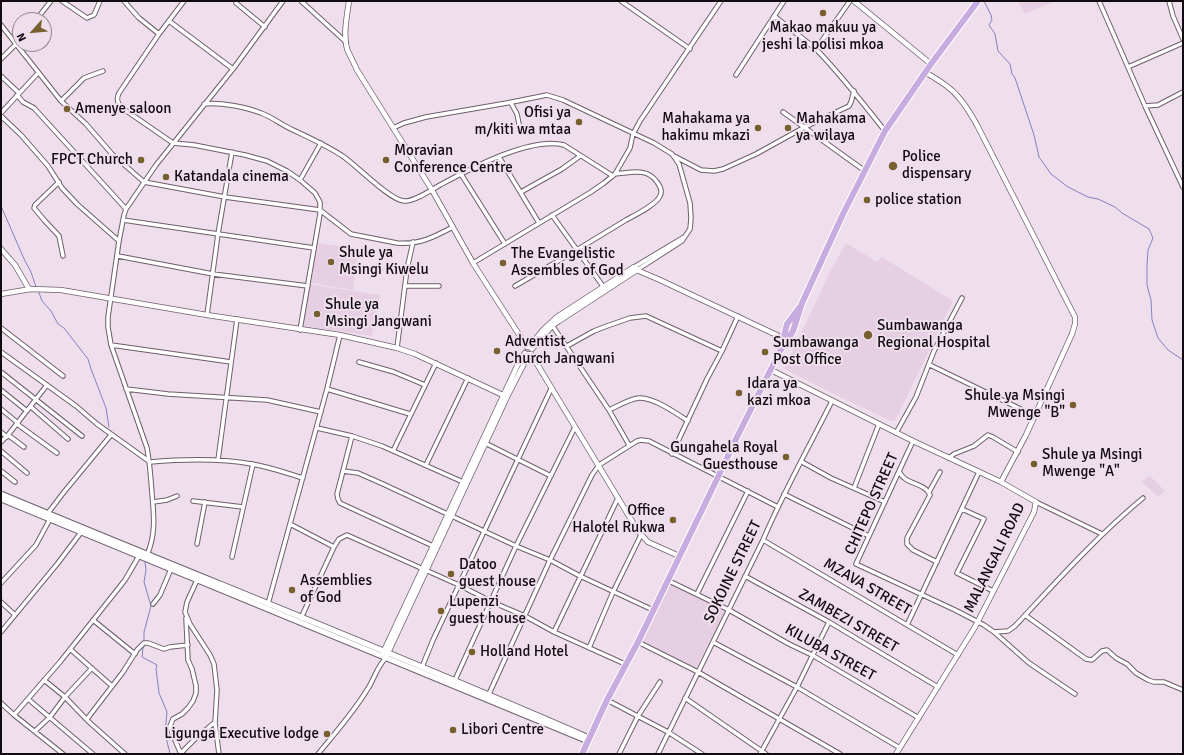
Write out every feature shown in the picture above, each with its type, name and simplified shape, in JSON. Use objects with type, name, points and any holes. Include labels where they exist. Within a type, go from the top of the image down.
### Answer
[{"type":"highway","points":[[582,754],[607,700],[638,642],[736,439],[780,351],[792,333],[802,303],[843,214],[885,131],[925,72],[978,1]]},
{"type":"highway","points":[[780,351],[788,323],[802,303]]},
{"type":"highway","points":[[788,323],[795,326]]},
{"type":"highway","points":[[785,330],[792,333]]},
{"type":"main road","points":[[1,494],[48,513],[171,570],[300,620],[588,739]]},
{"type":"main road","points":[[1,499],[268,604],[300,620]]},
{"type":"main road","points":[[384,656],[422,666],[489,694],[588,739]]},
{"type":"street","points":[[42,12],[51,1]]},
{"type":"street","points":[[62,1],[87,18],[94,15],[100,1]]},
{"type":"street","points":[[124,1],[139,18],[159,34]]},
{"type":"street","points":[[184,1],[159,34],[119,93],[117,99],[120,107],[173,143],[232,152],[266,161],[288,172],[315,193],[320,202],[320,210],[300,330]]},
{"type":"street","points":[[146,555],[151,546],[154,528],[150,462],[147,448],[111,345],[108,327],[110,298],[123,220],[126,209],[144,182],[173,143],[233,69],[265,27],[282,1]]},
{"type":"street","points":[[301,1],[346,42]]},
{"type":"street","points":[[349,1],[345,32],[346,42],[349,54],[357,70],[432,190],[474,263],[529,350],[551,389],[641,535],[648,542],[679,556]]},
{"type":"street","points":[[621,1],[690,49]]},
{"type":"street","points":[[474,263],[604,184],[614,175],[630,148],[634,134],[646,112],[721,1]]},
{"type":"street","points":[[736,75],[784,1]]},
{"type":"street","points":[[816,49],[850,1]]},
{"type":"street","points":[[854,1],[931,64]]},
{"type":"street","points":[[1099,1],[1145,106],[1183,187]]},
{"type":"street","points":[[1169,1],[1173,16],[1183,39]]},
{"type":"street","points":[[236,3],[265,27]]},
{"type":"street","points":[[774,16],[816,49],[854,91],[885,131]]},
{"type":"street","points":[[169,21],[233,69]]},
{"type":"street","points":[[1,25],[12,38]]},
{"type":"street","points":[[1128,67],[1183,43]]},
{"type":"street","points":[[1,59],[12,47]]},
{"type":"street","points":[[23,52],[61,100],[86,124],[112,154],[144,182],[320,210],[350,234],[397,243],[433,238],[453,227]]},
{"type":"street","points":[[61,100],[84,78],[103,71]]},
{"type":"street","points":[[925,72],[955,93],[977,125],[1075,317],[1075,324],[1072,334],[1018,452],[1001,482]]},
{"type":"street","points":[[1,113],[38,73]]},
{"type":"street","points":[[1,76],[18,94],[23,102],[34,108],[126,209]]},
{"type":"street","points":[[393,128],[426,116],[511,103],[542,95],[551,96],[654,143],[701,170],[714,171],[723,169],[756,154],[803,128],[849,106],[854,91]]},
{"type":"street","points":[[1149,113],[1158,105],[1183,92]]},
{"type":"street","points":[[511,103],[517,114],[520,129]]},
{"type":"street","points":[[204,104],[220,104],[262,113],[344,156],[397,200],[408,201],[499,156],[536,145],[556,143],[564,145],[580,156],[614,175],[640,172],[646,173],[655,179],[660,186],[662,194],[653,203],[515,286]]},
{"type":"street","points":[[1145,106],[1158,105]]},
{"type":"street","points":[[782,112],[865,171]]},
{"type":"street","points":[[1,116],[21,135],[48,166],[62,188],[119,241]]},
{"type":"street","points":[[300,180],[321,143]]},
{"type":"street","points":[[207,315],[218,234],[232,152]]},
{"type":"street","points":[[318,754],[364,695],[384,656],[506,396],[519,362],[551,324],[636,269],[679,244],[690,229],[690,203],[679,164],[672,154]]},
{"type":"street","points":[[499,156],[539,223]]},
{"type":"street","points":[[521,192],[562,170],[580,156]]},
{"type":"street","points":[[461,174],[505,244]]},
{"type":"street","points":[[59,182],[35,205],[34,208],[59,236],[64,256]]},
{"type":"street","points":[[552,215],[604,289]]},
{"type":"street","points":[[123,220],[314,248]]},
{"type":"street","points":[[397,348],[412,242]]},
{"type":"street","points":[[1,249],[15,265],[29,289]]},
{"type":"street","points":[[118,256],[213,274],[308,286]]},
{"type":"street","points":[[636,269],[783,338]]},
{"type":"street","points":[[405,286],[439,286]]},
{"type":"street","points":[[1,294],[29,289],[66,290],[207,315],[340,335],[397,348],[415,354],[506,396]]},
{"type":"street","points":[[896,433],[916,397],[934,351],[962,298]]},
{"type":"street","points":[[567,346],[594,331],[607,326],[630,318],[646,316],[722,351]]},
{"type":"street","points":[[672,454],[738,316]]},
{"type":"street","points":[[218,460],[237,319]]},
{"type":"street","points":[[551,324],[609,410],[629,445]]},
{"type":"street","points":[[1,328],[63,376]]},
{"type":"street","points":[[268,604],[317,428],[340,335]]},
{"type":"street","points":[[111,345],[231,362]]},
{"type":"street","points":[[1,352],[150,462],[188,459],[218,460],[253,464],[303,478]]},
{"type":"street","points":[[359,362],[394,372],[425,385]]},
{"type":"street","points":[[393,451],[436,363]]},
{"type":"street","points":[[930,364],[1035,416]]},
{"type":"street","name":"MALANGALI ROAD","points":[[771,370],[896,433],[1001,482],[1036,502],[1034,512],[978,621],[896,754]]},
{"type":"street","points":[[1,372],[82,436]]},
{"type":"street","points":[[426,465],[468,378]]},
{"type":"street","points":[[1,442],[8,436],[47,385]]},
{"type":"street","points":[[126,389],[168,394],[277,401],[321,412]]},
{"type":"street","points":[[327,389],[410,414]]},
{"type":"street","points":[[422,666],[551,389]]},
{"type":"street","points":[[1,390],[27,411]]},
{"type":"street","points":[[609,410],[629,401],[643,399],[658,404],[688,421]]},
{"type":"street","name":"SOKOINE STREET","points":[[658,754],[763,540],[778,506],[802,462],[832,401]]},
{"type":"street","points":[[31,407],[68,439]]},
{"type":"street","points":[[1,409],[57,453]]},
{"type":"street","points":[[854,488],[879,424]]},
{"type":"street","points":[[455,680],[492,602],[516,546],[575,427]]},
{"type":"street","points":[[317,428],[352,436],[370,442],[463,482]]},
{"type":"street","points":[[1,432],[24,447]]},
{"type":"street","points":[[48,513],[111,434]]},
{"type":"street","points":[[949,458],[954,454],[969,448],[988,435],[1018,452]]},
{"type":"street","points":[[352,436],[337,494],[340,503],[433,546]]},
{"type":"street","points":[[489,694],[583,490],[599,465],[629,445],[641,440],[648,441],[778,506]]},
{"type":"street","name":"CHITEPO STREET","points":[[913,441],[855,564],[978,621],[994,632],[1029,663],[1075,694]]},
{"type":"street","points":[[484,443],[551,476]]},
{"type":"street","points":[[424,570],[433,546],[450,515],[463,482],[484,443]]},
{"type":"street","points":[[1,450],[27,472]]},
{"type":"street","points":[[802,462],[885,502]]},
{"type":"street","points":[[232,557],[253,464]]},
{"type":"street","points":[[1,471],[15,482]]},
{"type":"street","points":[[343,471],[371,479],[516,546],[550,560],[580,576],[653,610]]},
{"type":"street","points":[[899,471],[903,478],[929,492]]},
{"type":"street","points":[[937,562],[912,550],[907,544],[907,538],[928,499],[929,492],[940,472]]},
{"type":"street","points":[[907,625],[979,472]]},
{"type":"street","points":[[697,594],[748,491]]},
{"type":"street","points":[[784,494],[869,536]]},
{"type":"street","points":[[153,502],[163,501],[177,496]]},
{"type":"street","points":[[554,632],[618,498]]},
{"type":"street","points":[[994,632],[1008,631],[1102,534],[1143,498]]},
{"type":"street","points":[[193,501],[243,507]]},
{"type":"street","points":[[197,544],[205,502]]},
{"type":"street","points":[[1036,502],[1102,534]]},
{"type":"street","points":[[962,509],[984,519],[957,573],[993,591]]},
{"type":"street","points":[[1,583],[36,545],[50,519]]},
{"type":"street","points":[[290,524],[334,547]]},
{"type":"street","points":[[1,632],[58,563],[82,530]]},
{"type":"street","points":[[300,620],[334,547],[344,535],[350,535],[625,664]]},
{"type":"street","points":[[589,648],[613,592],[641,535]]},
{"type":"street","name":"MZAVA STREET","points":[[763,540],[958,655]]},
{"type":"street","points":[[14,714],[94,620],[125,580],[139,556]]},
{"type":"street","points":[[153,604],[160,595],[171,570]]},
{"type":"street","name":"ZAMBEZI STREET","points":[[745,576],[829,622],[938,687]]},
{"type":"street","points":[[180,754],[178,746],[170,730],[171,722],[188,708],[196,693],[192,669],[188,660],[185,608],[197,580]]},
{"type":"street","name":"KILUBA STREET","points":[[667,580],[729,610],[789,644],[812,655],[919,718]]},
{"type":"street","points":[[1,602],[15,615]]},
{"type":"street","points":[[186,615],[214,664],[217,690],[215,722],[219,754]]},
{"type":"street","points":[[1025,615],[1086,659],[1092,660],[1102,651],[1107,650],[1116,658],[1127,664],[1136,673],[1148,680],[1154,682],[1164,682],[1183,690]]},
{"type":"street","points":[[94,620],[135,654]]},
{"type":"street","points":[[685,698],[763,753],[779,718],[797,687],[829,622]]},
{"type":"street","points":[[638,642],[698,672],[840,754]]},
{"type":"street","points":[[713,642],[797,687],[900,748]]},
{"type":"street","points":[[87,720],[141,646],[146,643],[164,649],[188,645]]},
{"type":"street","points":[[70,649],[112,686]]},
{"type":"street","points":[[35,732],[50,717],[65,697],[92,668]]},
{"type":"street","points":[[44,680],[65,697],[87,720],[125,754]]},
{"type":"street","points":[[619,754],[638,716],[660,682]]},
{"type":"street","points":[[28,699],[93,754]]},
{"type":"street","points":[[607,700],[668,732],[702,754]]},
{"type":"street","points":[[1,703],[63,754]]},
{"type":"street","points":[[180,754],[215,722]]},
{"type":"shaded area","points":[[1018,1],[1055,1],[1025,14]]},
{"type":"shaded area","points":[[317,243],[358,249],[353,290],[311,283]]},
{"type":"shaded area","name":"Sumbawanga Regional Hospital","points":[[846,243],[877,262],[882,257],[953,301],[895,421],[891,421],[784,369],[831,270]]},
{"type":"shaded area","points":[[308,284],[380,295],[372,336],[303,326]]},
{"type":"shaded area","points":[[1149,475],[1165,491],[1158,497],[1142,482]]},
{"type":"shaded area","points":[[668,583],[726,611],[696,668],[640,640]]},
{"type":"waterway","points":[[984,1],[991,15],[992,20],[989,25],[995,34],[998,51],[1010,64],[1012,74],[1015,78],[1034,135],[1039,157],[1051,174],[1068,187],[1088,197],[1098,199],[1115,207],[1122,213],[1149,229],[1153,238],[1148,250],[1147,285],[1151,300],[1152,320],[1158,338],[1168,350],[1183,360]]},
{"type":"waterway","points":[[1,206],[31,272],[36,287]]},
{"type":"waterway","points":[[38,290],[42,301],[51,311],[58,324],[64,328],[88,359],[106,408],[109,427]]},
{"type":"waterway","points":[[144,642],[144,632],[151,606],[144,582],[146,570],[145,562]]},
{"type":"waterway","points":[[145,645],[143,648],[142,657],[157,665],[156,669],[159,693],[167,712],[165,733],[170,754]]},
{"type":"place","name":"Makao makuu ya jeshi la polisi mkoa","points":[[823,13]]},
{"type":"place","name":"Amenye saloon","points":[[67,109]]},
{"type":"place","name":"Ofisi ya m/kiti wa mtaa","points":[[579,122]]},
{"type":"place","name":"Mahakama ya hakimu mkazi","points":[[758,128]]},
{"type":"place","name":"Mahakama ya wilaya","points":[[788,128]]},
{"type":"place","name":"FPCT Church","points":[[141,160]]},
{"type":"place","name":"Moravian Conference Centre","points":[[386,160]]},
{"type":"place","name":"Police dispensary","points":[[893,166]]},
{"type":"place","name":"Katandala cinema","points":[[166,177]]},
{"type":"place","name":"police station","points":[[867,200]]},
{"type":"place","name":"Shule ya Msingi Kiwelu","points":[[331,262]]},
{"type":"place","name":"The Evangelistic Assembles of God","points":[[503,263]]},
{"type":"place","name":"Shule ya Msingi Jangwani","points":[[317,314]]},
{"type":"place","name":"Sumbawanga Regional Hospital","points":[[868,335]]},
{"type":"place","name":"Adventist Church Jangwani","points":[[497,351]]},
{"type":"place","name":"Sumbawanga Post Office","points":[[765,352]]},
{"type":"place","name":"Idara ya kazi mkoa","points":[[739,393]]},
{"type":"place","name":"Shule ya Msingi Mwenge \"B\"","points":[[1073,405]]},
{"type":"place","name":"Gungahela Royal Guesthouse","points":[[786,457]]},
{"type":"place","name":"Shule ya Msingi Mwenge \"A\"","points":[[1034,464]]},
{"type":"place","name":"Office Halotel Rukwa","points":[[673,520]]},
{"type":"place","name":"Datoo guest house","points":[[451,574]]},
{"type":"place","name":"Assemblies of God","points":[[292,590]]},
{"type":"place","name":"Lupenzi guest house","points":[[441,611]]},
{"type":"place","name":"Holland Hotel","points":[[472,652]]},
{"type":"place","name":"Libori Centre","points":[[453,730]]},
{"type":"place","name":"Ligunga Executive lodge","points":[[327,734]]}]
